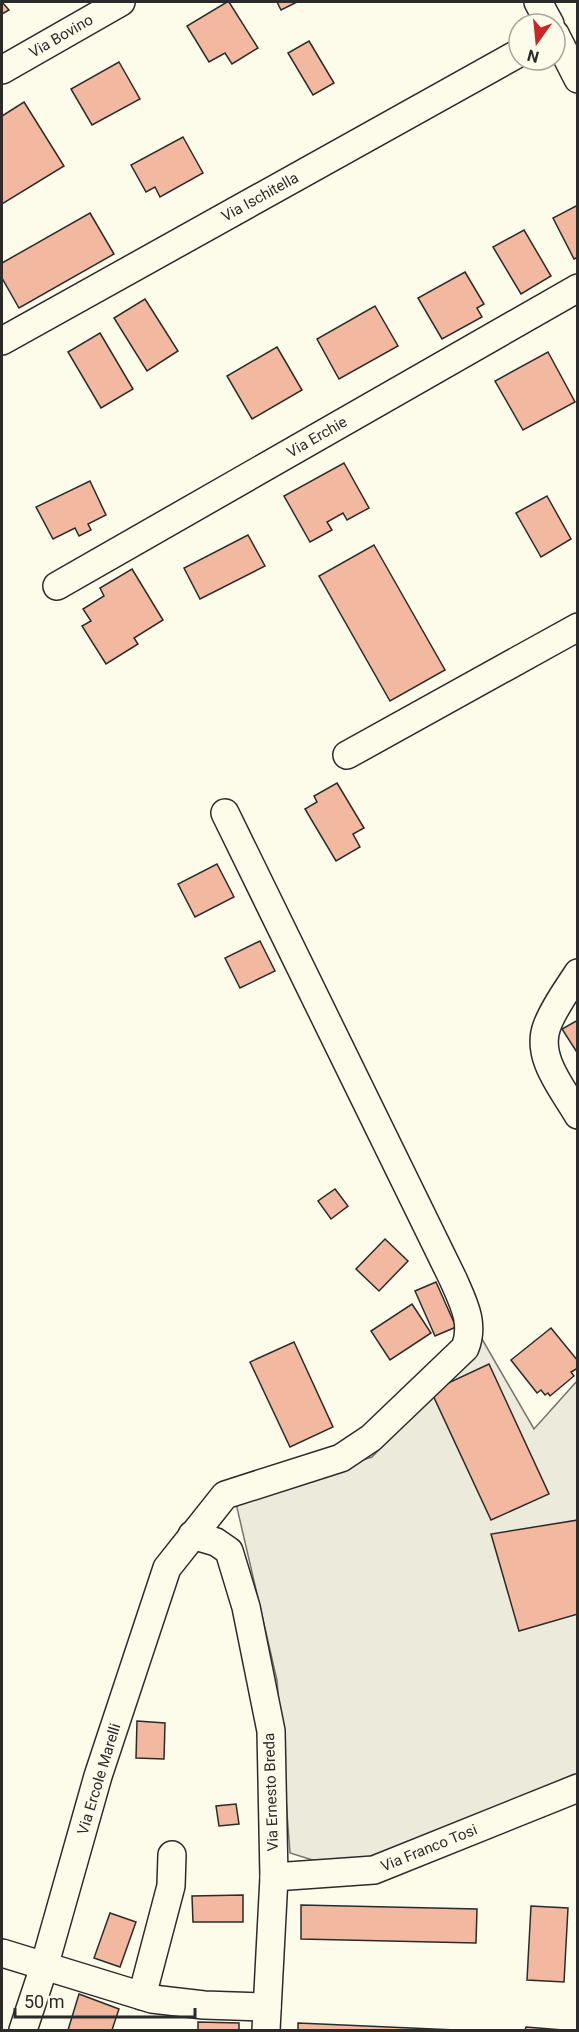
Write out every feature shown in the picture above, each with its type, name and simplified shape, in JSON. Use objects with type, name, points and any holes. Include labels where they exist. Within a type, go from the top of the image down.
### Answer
[{"type":"street","name":"Via Bovino","points":[[2,70],[121,2]]},
{"type":"street","points":[[567,57],[578,79]]},
{"type":"street","name":"Via Ischitella","points":[[2,341],[507,60]]},
{"type":"street","name":"Via Erchie","points":[[57,586],[578,288]]},
{"type":"street","points":[[347,755],[578,627]]},
{"type":"street","name":"Via Ercole Marelli","points":[[23,2031],[44,1967],[98,1776],[166,1568],[225,1495],[341,1458],[371,1438],[465,1348],[470,1327],[466,1309],[453,1279],[225,813]]},
{"type":"street","points":[[578,973],[549,1022],[543,1043],[550,1067],[578,1115]]},
{"type":"street","name":"Via Ernesto Breda","points":[[192,1535],[216,1542],[229,1551],[246,1607],[271,1731],[274,1877],[267,2019]]},
{"type":"street","name":"Via Franco Tosi","points":[[274,1877],[374,1869],[578,1788]]},
{"type":"street","points":[[142,1996],[171,1886],[172,1856]]},
{"type":"street","points":[[2,1953],[152,1999],[204,2005],[267,2019]]},
{"type":"shaded area","points":[[482,1339],[534,1429],[577,1381],[577,1776],[486,1814],[360,1860],[319,1862],[290,1853],[277,1680],[235,1499],[372,1457]]},
{"type":"building","points":[[2,2],[9,10],[2,14]]},
{"type":"building","points":[[227,2],[258,48],[232,64],[225,53],[209,62],[187,26]]},
{"type":"building","points":[[277,2],[297,2],[281,10]]},
{"type":"building","points":[[309,41],[334,83],[313,95],[288,53]]},
{"type":"building","points":[[119,62],[140,99],[92,125],[71,89]]},
{"type":"building","points":[[24,102],[64,166],[2,204],[2,116]]},
{"type":"building","points":[[183,137],[203,173],[160,197],[155,187],[146,192],[131,165]]},
{"type":"building","points":[[578,205],[578,257],[574,259],[553,218]]},
{"type":"building","points":[[90,213],[114,254],[19,308],[2,278],[2,263]]},
{"type":"building","points":[[524,230],[551,276],[521,294],[493,247]]},
{"type":"building","points":[[465,272],[484,304],[477,308],[482,317],[442,339],[418,298]]},
{"type":"building","points":[[145,299],[178,351],[147,371],[114,318]]},
{"type":"building","points":[[375,306],[398,346],[339,379],[317,339]]},
{"type":"building","points":[[100,333],[133,389],[101,408],[68,352]]},
{"type":"building","points":[[277,347],[302,390],[252,419],[227,376]]},
{"type":"building","points":[[548,352],[575,402],[523,430],[495,381]]},
{"type":"building","points":[[344,463],[369,508],[347,520],[343,513],[327,522],[332,530],[310,542],[284,496]]},
{"type":"building","points":[[90,481],[106,515],[88,524],[91,530],[79,536],[75,528],[53,539],[36,507]]},
{"type":"building","points":[[547,496],[571,539],[541,557],[516,513]]},
{"type":"building","points":[[248,535],[265,566],[200,599],[184,568]]},
{"type":"building","points":[[374,545],[445,670],[390,701],[319,576]]},
{"type":"building","points":[[132,569],[163,620],[134,638],[138,644],[106,664],[82,626],[91,621],[83,609],[104,596],[100,588]]},
{"type":"building","points":[[337,783],[364,828],[353,834],[360,847],[336,861],[305,809],[317,802],[314,796]]},
{"type":"building","points":[[217,864],[234,897],[195,917],[178,884]]},
{"type":"building","points":[[260,941],[275,971],[240,988],[225,958]]},
{"type":"building","points":[[578,1020],[578,1054],[562,1029]]},
{"type":"building","points":[[335,1189],[348,1206],[331,1219],[318,1201]]},
{"type":"building","points":[[385,1239],[408,1261],[379,1291],[356,1269]]},
{"type":"building","points":[[436,1282],[456,1327],[435,1336],[415,1291]]},
{"type":"building","points":[[412,1304],[431,1333],[390,1360],[371,1331]]},
{"type":"building","points":[[551,1328],[578,1361],[578,1368],[571,1372],[574,1376],[550,1396],[548,1393],[545,1395],[541,1390],[537,1393],[511,1360]]},
{"type":"building","points":[[294,1342],[333,1427],[290,1447],[250,1362]]},
{"type":"building","points":[[489,1364],[549,1494],[491,1520],[431,1391]]},
{"type":"building","points":[[578,1520],[578,1614],[519,1631],[491,1534]]},
{"type":"building","points":[[137,1721],[165,1723],[164,1759],[136,1758]]},
{"type":"building","points":[[236,1804],[239,1824],[219,1826],[216,1806]]},
{"type":"building","points":[[243,1895],[243,1922],[193,1922],[192,1896]]},
{"type":"building","points":[[301,1905],[477,1909],[476,1943],[301,1939]]},
{"type":"building","points":[[531,1906],[568,1908],[564,1982],[527,1980]]},
{"type":"building","points":[[110,1913],[136,1922],[120,1967],[94,1958]]},
{"type":"building","points":[[79,1994],[119,2009],[112,2030],[68,2030]]},
{"type":"building","points":[[198,2022],[239,2023],[239,2030],[198,2030]]},
{"type":"building","points":[[298,2023],[456,2030],[298,2030]]},
{"type":"building","points":[[526,2027],[563,2030],[525,2030]]}]
